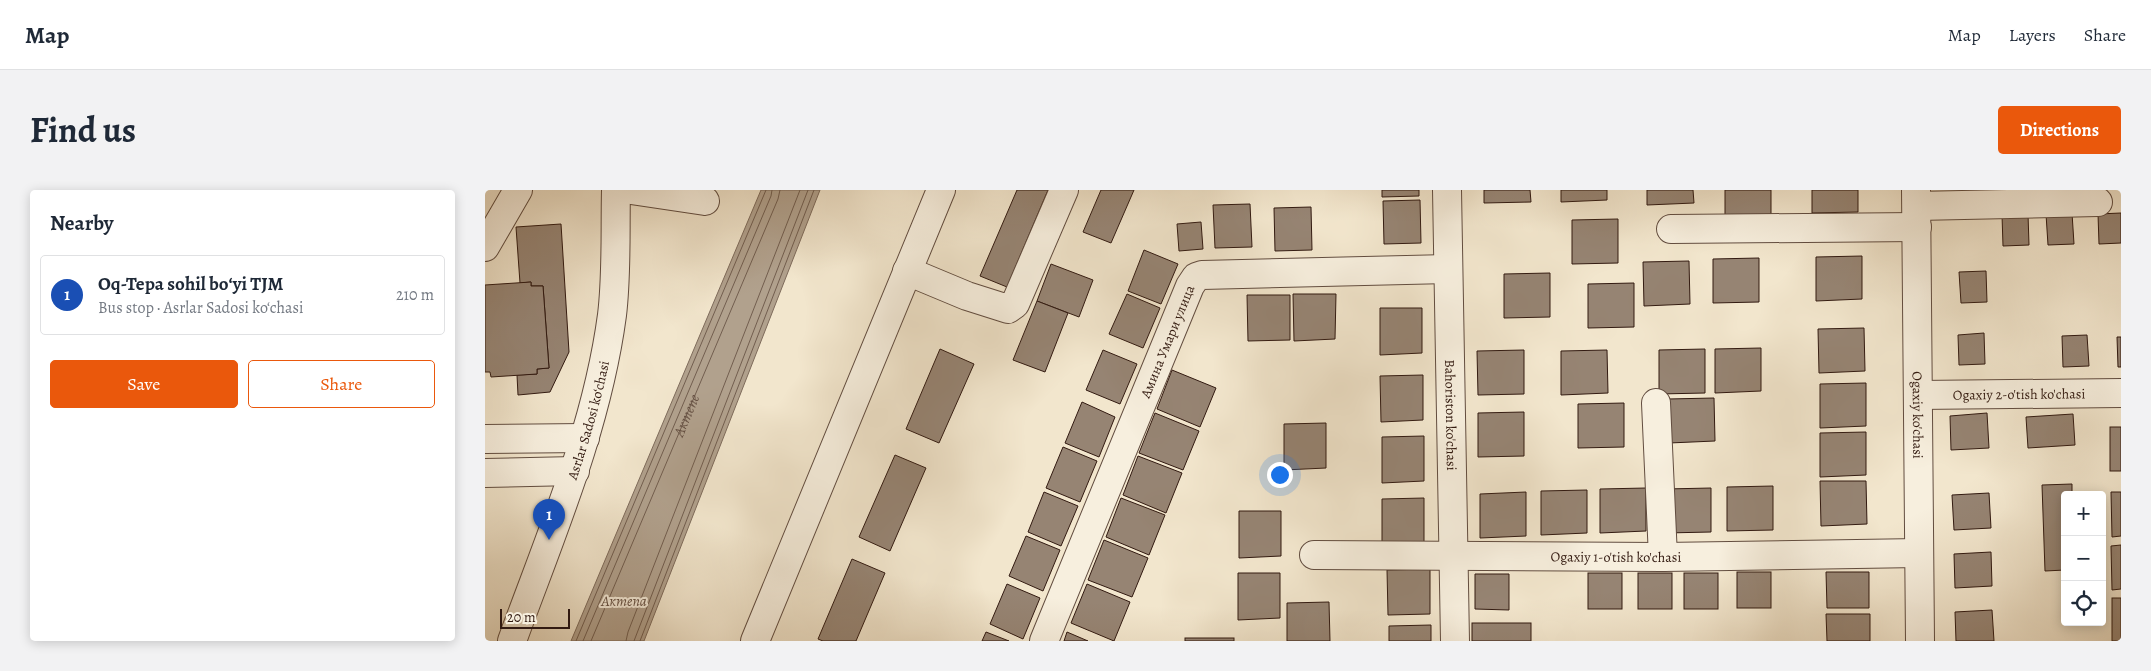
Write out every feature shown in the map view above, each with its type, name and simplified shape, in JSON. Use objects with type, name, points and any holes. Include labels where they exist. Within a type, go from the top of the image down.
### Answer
[{"type":"street","points":[[485,247],[518,190]]},
{"type":"street","name":"Asrlar Sadosi ko‘chasi","points":[[512,641],[575,470],[601,376],[612,314],[616,190]]},
{"type":"street","points":[[631,190],[705,201]]},
{"type":"street","points":[[755,641],[941,190]]},
{"type":"street","points":[[907,271],[967,296],[1008,309],[1015,304],[1064,190]]},
{"type":"street","name":"Bahoriston ko'chasi","points":[[1447,190],[1455,641]]},
{"type":"street","points":[[1671,229],[1917,208],[2097,202]]},
{"type":"street","name":"Ogaxiy ko'chasi","points":[[1917,208],[1921,641]]},
{"type":"street","name":"Амина Умари улица","points":[[1044,641],[1190,286],[1196,277],[1202,274],[1449,268]]},
{"type":"street","name":"Ogaxiy 2-o'tish ko'chasi","points":[[1918,395],[2121,393]]},
{"type":"street","points":[[1656,403],[1663,557]]},
{"type":"street","points":[[485,439],[585,438]]},
{"type":"street","points":[[485,473],[575,470]]},
{"type":"street","name":"Ogaxiy 1-o'tish ko'chasi","points":[[1314,555],[1663,557],[1919,553]]},
{"type":"water","name":"Актепа","points":[[761,190],[820,190],[644,641],[571,641]]},
{"type":"building","points":[[1017,190],[1048,190],[1007,287],[980,276]]},
{"type":"building","points":[[1101,190],[1134,190],[1111,243],[1083,232]]},
{"type":"building","points":[[1382,190],[1419,190],[1419,196],[1382,197]]},
{"type":"building","points":[[1484,190],[1530,190],[1531,202],[1484,203]]},
{"type":"building","points":[[1561,190],[1607,190],[1607,200],[1561,202]]},
{"type":"building","points":[[1647,190],[1693,190],[1694,203],[1647,205]]},
{"type":"building","points":[[1725,190],[1771,190],[1771,217],[1725,219]]},
{"type":"building","points":[[1812,190],[1858,190],[1858,212],[1812,213]]},
{"type":"building","points":[[1420,200],[1421,243],[1384,244],[1383,201]]},
{"type":"building","points":[[1250,204],[1252,247],[1215,248],[1213,205]]},
{"type":"building","points":[[1311,207],[1312,250],[1275,251],[1274,208]]},
{"type":"building","points":[[2072,213],[2074,244],[2048,245],[2046,214]]},
{"type":"building","points":[[2121,213],[2121,243],[2099,244],[2098,214]]},
{"type":"building","points":[[2028,214],[2029,245],[2003,246],[2002,215]]},
{"type":"building","points":[[1618,219],[1618,263],[1572,264],[1572,220]]},
{"type":"building","points":[[1201,222],[1203,249],[1179,251],[1177,224]]},
{"type":"building","points":[[561,224],[569,352],[550,392],[518,395],[517,375],[537,374],[537,369],[549,368],[543,286],[531,286],[531,282],[520,283],[516,227]]},
{"type":"building","points":[[1144,250],[1178,264],[1161,304],[1128,291]]},
{"type":"building","points":[[1862,256],[1862,299],[1816,301],[1816,257]]},
{"type":"building","points":[[1759,258],[1759,302],[1713,303],[1713,259]]},
{"type":"building","points":[[1689,261],[1690,304],[1644,306],[1643,262]]},
{"type":"building","points":[[1051,264],[1093,280],[1079,317],[1037,301]]},
{"type":"building","points":[[1986,271],[1987,302],[1961,303],[1959,272]]},
{"type":"building","points":[[1550,273],[1550,317],[1504,318],[1504,274]]},
{"type":"building","points":[[531,282],[531,286],[543,286],[549,368],[537,369],[537,374],[491,377],[490,372],[485,372],[485,285]]},
{"type":"building","points":[[1634,283],[1634,327],[1588,328],[1588,284]]},
{"type":"building","points":[[1127,294],[1160,308],[1143,348],[1109,334]]},
{"type":"building","points":[[1293,294],[1336,294],[1335,339],[1294,341]]},
{"type":"building","points":[[1247,295],[1290,295],[1290,340],[1248,341]]},
{"type":"building","points":[[1037,301],[1068,313],[1045,372],[1013,360]]},
{"type":"building","points":[[1380,308],[1422,308],[1422,353],[1380,355]]},
{"type":"building","points":[[1864,328],[1865,371],[1819,373],[1818,329]]},
{"type":"building","points":[[1984,333],[1985,364],[1959,365],[1958,335]]},
{"type":"building","points":[[2087,335],[2089,366],[2063,367],[2062,336]]},
{"type":"building","points":[[2117,337],[2121,337],[2121,367],[2118,367]]},
{"type":"building","points":[[1761,348],[1761,391],[1715,393],[1715,349]]},
{"type":"building","points":[[940,349],[974,364],[939,443],[906,429]]},
{"type":"building","points":[[1705,349],[1705,393],[1659,394],[1659,350]]},
{"type":"building","points":[[1103,350],[1137,364],[1120,404],[1086,390]]},
{"type":"building","points":[[1524,350],[1524,394],[1478,395],[1477,351]]},
{"type":"building","points":[[1607,350],[1608,393],[1561,395],[1561,351]]},
{"type":"building","points":[[1172,370],[1216,388],[1200,427],[1157,409]]},
{"type":"building","points":[[1423,375],[1423,420],[1381,422],[1380,376]]},
{"type":"building","points":[[1866,383],[1866,426],[1820,428],[1820,384]]},
{"type":"building","points":[[1714,398],[1715,441],[1669,443],[1668,399]]},
{"type":"building","points":[[1082,402],[1115,417],[1099,457],[1065,443]]},
{"type":"building","points":[[1624,403],[1624,447],[1578,448],[1578,404]]},
{"type":"building","points":[[1524,412],[1524,456],[1478,457],[1478,413]]},
{"type":"building","points":[[1155,413],[1199,431],[1183,470],[1139,453]]},
{"type":"building","points":[[1987,413],[1989,448],[1951,450],[1950,416]]},
{"type":"building","points":[[2073,414],[2075,445],[2028,448],[2026,417]]},
{"type":"building","points":[[1326,423],[1326,468],[1284,470],[1284,424]]},
{"type":"building","points":[[2110,427],[2121,427],[2121,471],[2110,471]]},
{"type":"building","points":[[1866,432],[1866,475],[1820,477],[1820,433]]},
{"type":"building","points":[[1424,436],[1424,481],[1382,483],[1382,437]]},
{"type":"building","points":[[1063,447],[1097,461],[1080,502],[1046,488]]},
{"type":"building","points":[[895,455],[926,468],[890,551],[859,537]]},
{"type":"building","points":[[1138,456],[1182,473],[1166,513],[1123,495]]},
{"type":"building","points":[[1820,481],[1866,481],[1867,524],[1821,526]]},
{"type":"building","points":[[2072,484],[2072,491],[2061,491],[2061,570],[2045,571],[2042,485]]},
{"type":"building","points":[[1773,486],[1773,530],[1727,531],[1727,487]]},
{"type":"building","points":[[1646,488],[1646,531],[1600,533],[1600,489]]},
{"type":"building","points":[[1711,488],[1711,532],[1665,533],[1665,489]]},
{"type":"building","points":[[1587,490],[1587,533],[1541,535],[1541,491]]},
{"type":"building","points":[[1044,492],[1078,506],[1061,546],[1028,532]]},
{"type":"building","points":[[1526,492],[1526,536],[1480,538],[1480,494]]},
{"type":"building","points":[[2111,492],[2121,492],[2121,536],[2112,537]]},
{"type":"building","points":[[1989,493],[1991,528],[1954,530],[1952,495]]},
{"type":"building","points":[[1121,498],[1165,515],[1149,555],[1106,537]]},
{"type":"building","points":[[1424,498],[1424,543],[1382,545],[1382,499]]},
{"type":"building","points":[[1239,511],[1281,511],[1281,556],[1239,558]]},
{"type":"building","points":[[1026,536],[1060,550],[1043,591],[1009,576]]},
{"type":"building","points":[[1104,540],[1148,558],[1132,597],[1088,580]]},
{"type":"building","points":[[2121,545],[2121,589],[2112,590],[2111,546]]},
{"type":"building","points":[[1991,552],[1992,586],[1955,588],[1954,554]]},
{"type":"building","points":[[852,559],[885,573],[856,641],[823,641],[818,639]]},
{"type":"building","points":[[1430,569],[1430,614],[1388,615],[1387,570]]},
{"type":"building","points":[[1737,572],[1771,572],[1771,608],[1737,608]]},
{"type":"building","points":[[1826,572],[1869,572],[1869,608],[1827,608]]},
{"type":"building","points":[[1238,573],[1280,573],[1280,618],[1238,620]]},
{"type":"building","points":[[1588,573],[1622,573],[1622,609],[1588,609]]},
{"type":"building","points":[[1638,573],[1672,573],[1672,609],[1638,609]]},
{"type":"building","points":[[1684,573],[1718,573],[1718,609],[1684,609]]},
{"type":"building","points":[[1475,574],[1509,574],[1509,610],[1475,609]]},
{"type":"building","points":[[1007,584],[1040,598],[1023,639],[990,624]]},
{"type":"building","points":[[1087,584],[1130,602],[1114,641],[1071,623]]},
{"type":"building","points":[[2112,598],[2121,598],[2121,641],[2112,641]]},
{"type":"building","points":[[1329,602],[1330,641],[1287,641],[1287,603]]},
{"type":"building","points":[[1992,610],[1994,641],[1956,641],[1955,612]]},
{"type":"building","points":[[1826,614],[1870,614],[1870,641],[1827,641]]},
{"type":"building","points":[[1472,623],[1531,623],[1531,641],[1472,641]]},
{"type":"building","points":[[1431,625],[1431,641],[1389,641],[1389,626]]},
{"type":"building","points":[[986,632],[1009,641],[982,641]]},
{"type":"building","points":[[1067,632],[1088,641],[1064,641]]},
{"type":"building","points":[[1185,638],[1234,638],[1234,641],[1185,641]]},
{"type":"place","name":"Oq-Tepa sohil boʻyi TJM","points":[[549,540]]},
{"type":"water label","name":"Актепе","points":[[687,415]]}]
